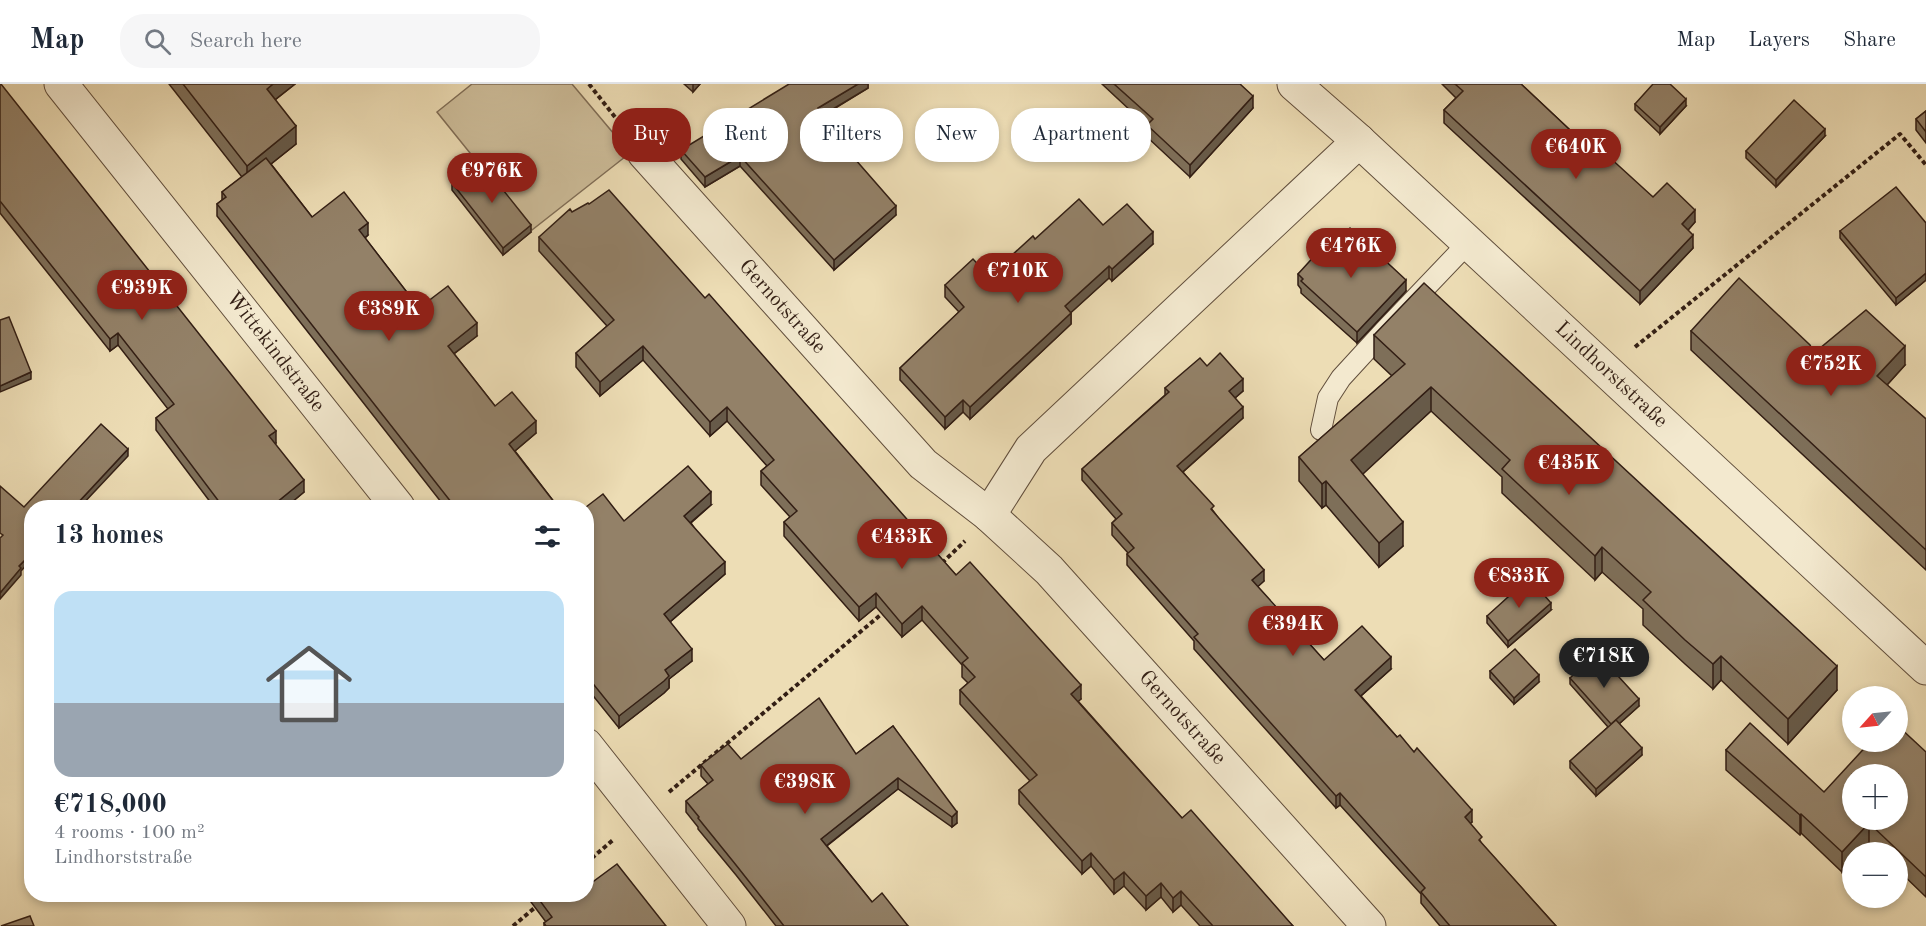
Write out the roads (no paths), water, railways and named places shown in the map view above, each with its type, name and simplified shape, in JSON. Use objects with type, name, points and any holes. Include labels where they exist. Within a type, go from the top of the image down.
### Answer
[{"type":"street","name":"Wittekindstraße","points":[[61,84],[392,500]]},
{"type":"street","name":"Lindhorststraße","points":[[1294,84],[1469,242],[1926,668]]},
{"type":"street","points":[[989,515],[1031,449],[1359,141]]},
{"type":"street","name":"Gernotstraße","points":[[652,162],[923,464],[989,515],[1050,570],[1369,926]]},
{"type":"street","points":[[594,755],[729,926]]},
{"type":"lane","points":[[1321,430],[1328,398],[1341,378],[1469,242]]}]
